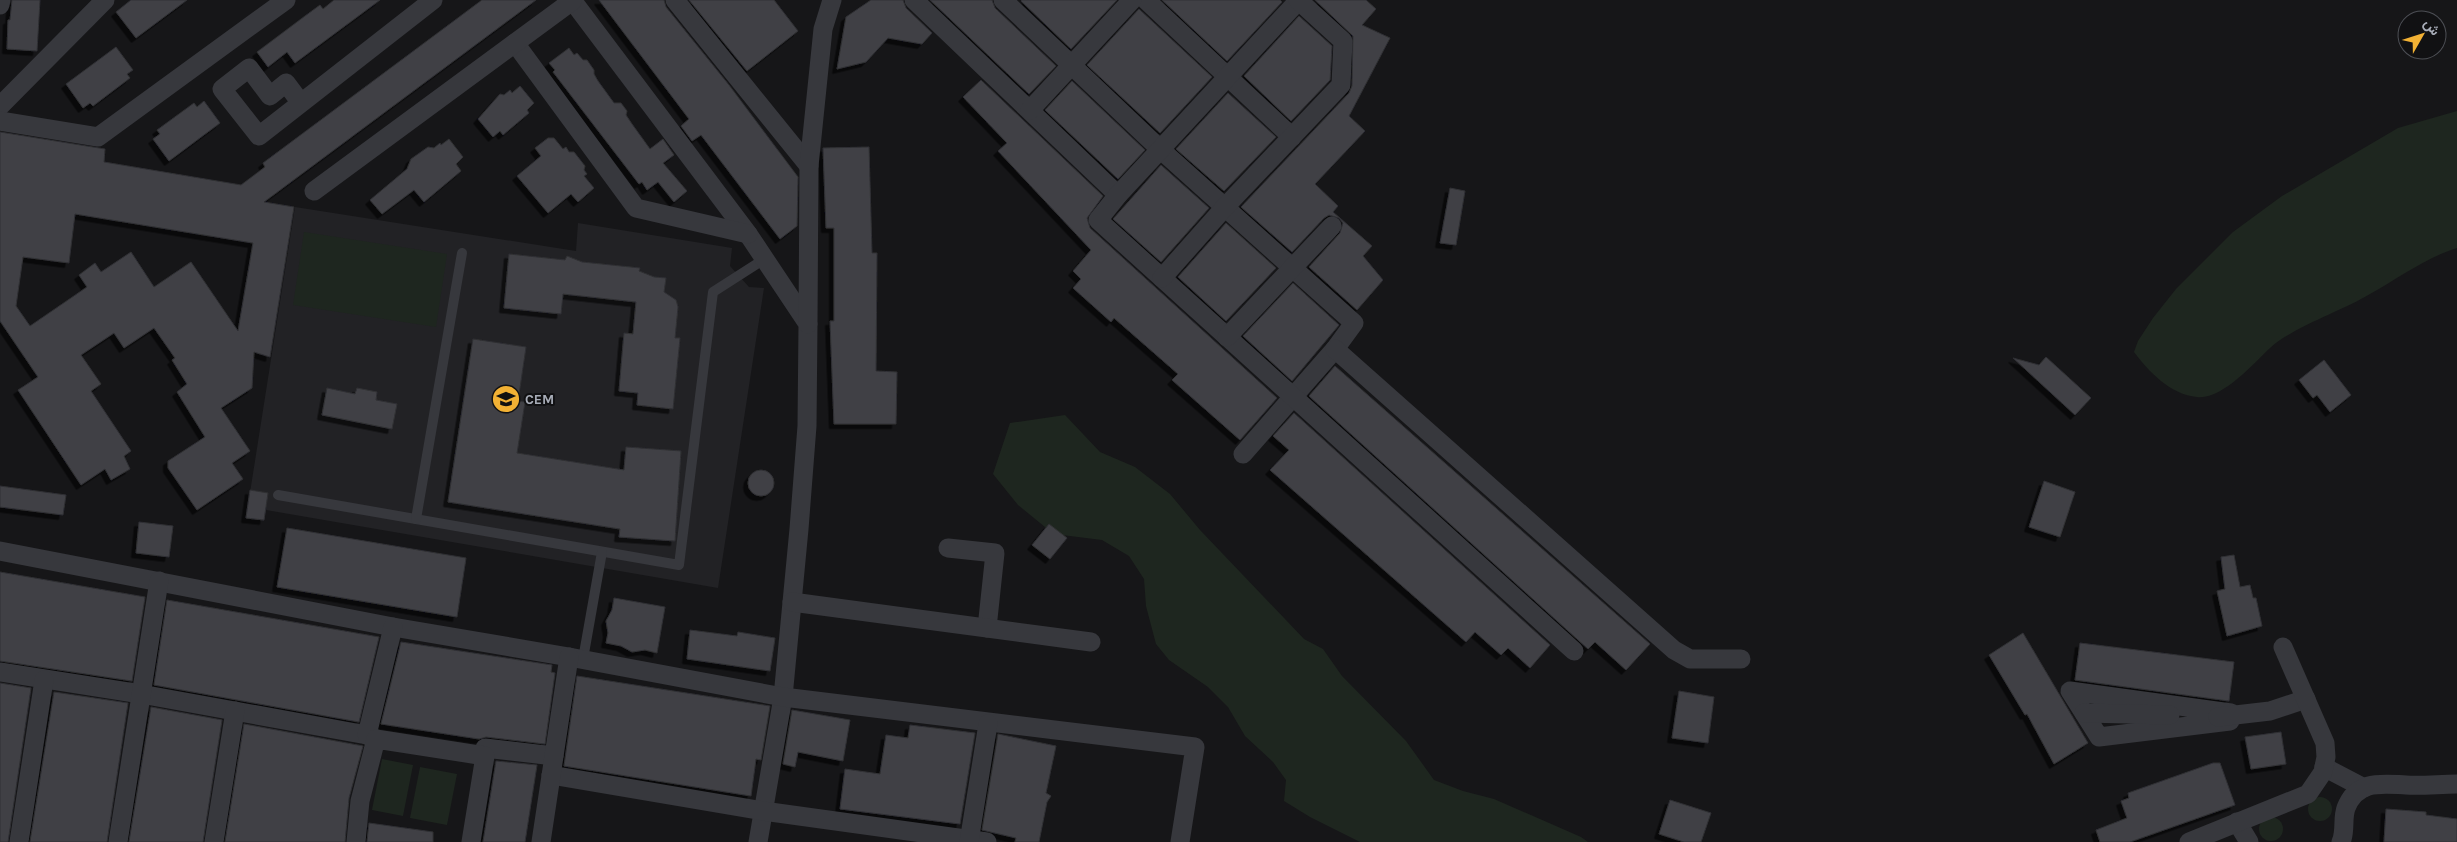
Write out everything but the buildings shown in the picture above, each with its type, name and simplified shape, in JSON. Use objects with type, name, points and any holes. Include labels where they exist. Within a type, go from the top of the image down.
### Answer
[{"type":"street","points":[[0,0],[0,5]]},
{"type":"street","points":[[0,106],[105,0]]},
{"type":"street","points":[[0,121],[98,137],[286,0]]},
{"type":"street","points":[[301,103],[433,0]]},
{"type":"street","points":[[314,191],[572,0],[748,234],[763,260],[808,324]]},
{"type":"street","points":[[675,0],[809,166]]},
{"type":"street","points":[[758,842],[783,697],[792,602],[807,426],[809,166],[823,29],[832,0]]},
{"type":"street","points":[[914,0],[1118,195]]},
{"type":"street","points":[[1030,110],[1132,0]]},
{"type":"street","points":[[1146,0],[1292,137]]},
{"type":"street","points":[[1162,278],[1225,207],[1341,85],[1343,41],[1299,0],[1160,149],[1098,220],[1293,397],[1574,651]]},
{"type":"street","points":[[1006,1],[1160,149],[1354,323],[1336,349],[1243,454]]},
{"type":"street","points":[[515,43],[636,208],[748,234]]},
{"type":"street","points":[[1227,337],[1332,226]]},
{"type":"street","points":[[1336,349],[1674,650],[1690,659],[1741,659]]},
{"type":"street","points":[[948,548],[995,553],[986,628]]},
{"type":"street","points":[[0,551],[393,627],[576,658],[783,697],[988,724],[1195,747],[1180,842]]},
{"type":"street","points":[[118,842],[159,582]]},
{"type":"street","points":[[792,602],[1091,642]]},
{"type":"street","points":[[356,842],[360,800],[393,627]]},
{"type":"street","points":[[2189,842],[2308,794],[2318,781],[2324,767],[2325,742],[2283,647]]},
{"type":"street","points":[[541,842],[554,756],[576,658]]},
{"type":"street","points":[[0,672],[141,694],[485,756]]},
{"type":"street","points":[[19,842],[44,680]]},
{"type":"street","points":[[2230,717],[2231,713],[2070,691],[2084,713],[2230,717],[2270,711],[2306,699]]},
{"type":"street","points":[[214,842],[235,711]]},
{"type":"street","points":[[552,775],[763,811],[976,841],[988,724]]},
{"type":"street","points":[[471,842],[485,748],[554,756]]},
{"type":"street","points":[[2324,767],[2364,788]]},
{"type":"street","points":[[2341,842],[2347,807],[2357,793],[2364,788],[2380,782],[2405,785],[2457,784]]},
{"type":"street","points":[[2237,822],[2250,842]]},
{"type":"lane","points":[[416,519],[462,253]]},
{"type":"lane","points":[[278,495],[679,566],[714,292],[763,260]]},
{"type":"lane","points":[[576,658],[602,552]]},
{"type":"shaded area","points":[[2457,111],[2457,248],[2423,263],[2359,300],[2291,333],[2270,348],[2236,380],[2217,393],[2197,397],[2178,392],[2153,374],[2134,352],[2138,341],[2153,318],[2176,289],[2233,232],[2282,196],[2398,128]]},
{"type":"shaded area","name":"CEM","points":[[295,207],[576,251],[578,223],[732,248],[730,266],[749,287],[764,288],[718,588],[266,510],[264,521],[246,518]]},
{"type":"shaded area","points":[[304,232],[447,254],[436,327],[293,305]]},
{"type":"shaded area","points":[[1065,415],[1100,452],[1135,467],[1170,494],[1200,530],[1304,639],[1323,649],[1342,676],[1406,741],[1434,780],[1463,791],[1494,799],[1581,837],[1588,842],[1360,842],[1310,817],[1284,801],[1286,780],[1273,762],[1245,736],[1228,707],[1208,687],[1169,660],[1156,644],[1146,606],[1144,579],[1129,556],[1102,540],[1062,535],[1045,527],[1018,505],[993,474],[1010,423]]},
{"type":"shaded area","points":[[382,759],[413,765],[403,816],[372,810]]},
{"type":"shaded area","points":[[420,767],[457,774],[447,825],[410,818]]},
{"type":"shaded area","points":[[2320,797],[2325,798],[2331,804],[2331,814],[2325,820],[2320,821],[2315,820],[2309,814],[2308,809],[2309,804],[2315,798]]},
{"type":"shaded area","points":[[2271,817],[2276,818],[2282,824],[2282,834],[2276,840],[2271,841],[2266,840],[2260,834],[2259,829],[2260,824],[2266,818]]},
{"type":"place","name":"CEM","points":[[506,399]]}]
